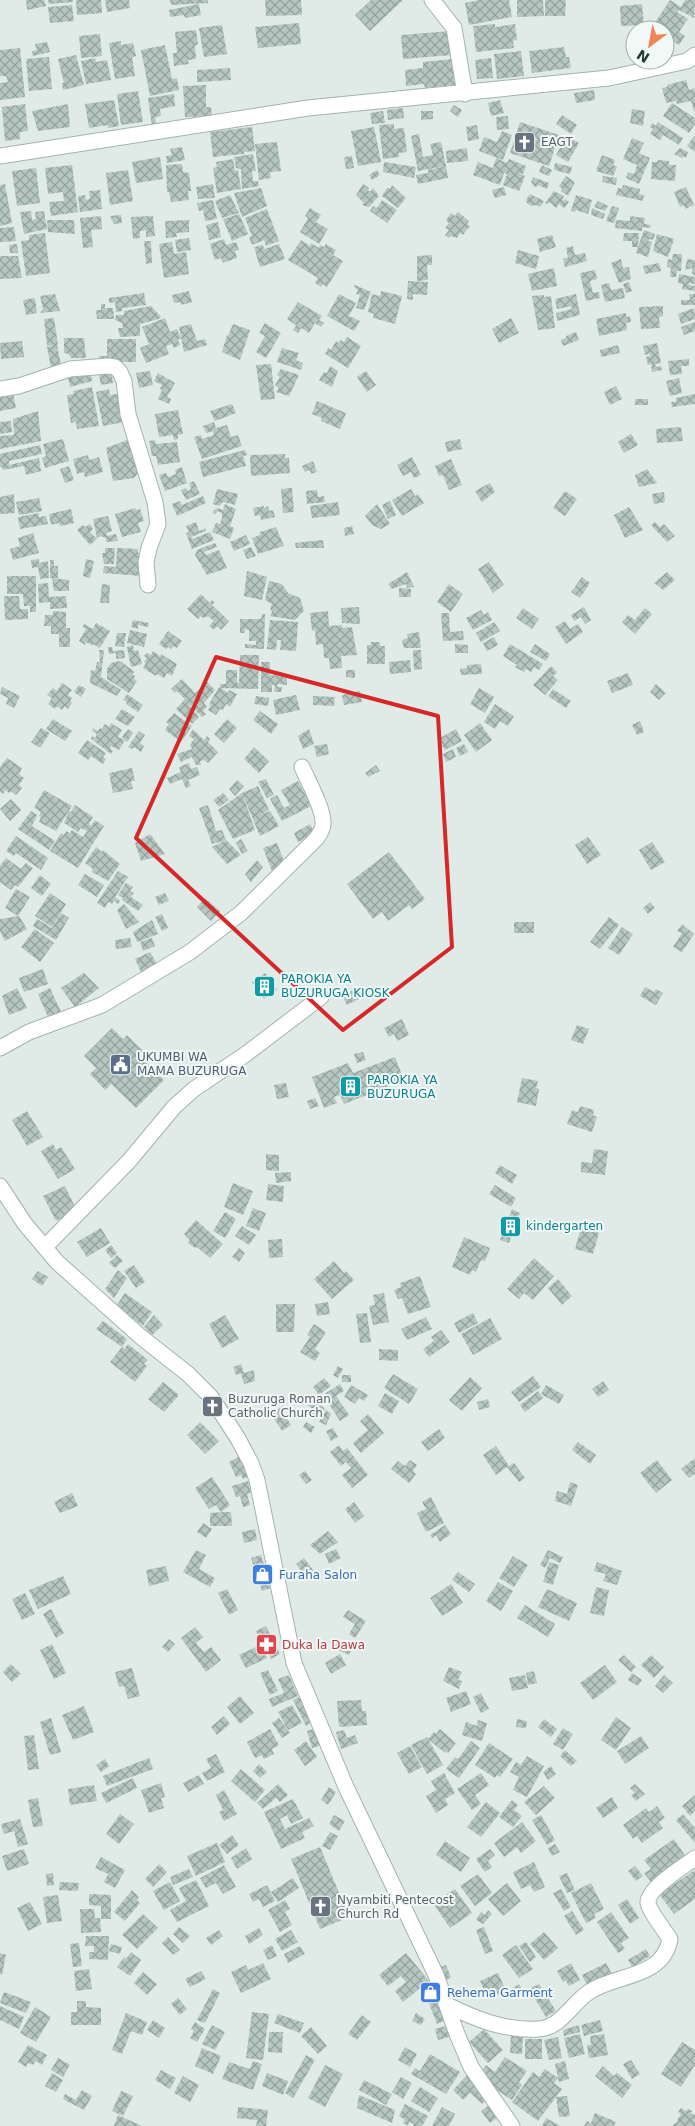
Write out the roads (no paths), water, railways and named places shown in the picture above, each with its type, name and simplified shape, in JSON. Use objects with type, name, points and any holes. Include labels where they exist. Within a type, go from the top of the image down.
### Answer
[{"type":"street","points":[[432,0],[454,28],[464,94]]},
{"type":"street","points":[[0,156],[308,108],[356,102],[464,94],[609,78],[687,62],[695,55]]},
{"type":"street","points":[[0,390],[19,386],[70,369],[108,366],[115,367],[120,372],[124,381],[128,414],[155,502],[158,524],[146,562],[148,585]]},
{"type":"street","points":[[0,1048],[29,1032],[102,1005],[190,952],[241,913],[321,832],[323,825],[322,813],[302,766]]},
{"type":"street","points":[[45,1247],[130,1162],[174,1107],[194,1089],[246,1054],[321,997]]},
{"type":"street","points":[[0,1186],[26,1224],[58,1262],[141,1337],[199,1384],[211,1397],[238,1437],[257,1480],[294,1663],[346,1787],[424,1949],[471,2067],[512,2126]]},
{"type":"street","points":[[447,2005],[478,2020],[498,2026],[540,2029],[556,2024],[588,1992],[603,1984],[639,1974],[664,1956],[669,1949],[670,1940],[650,1909],[648,1902],[650,1894],[695,1858]]},
{"type":"place","name":"EAGT","points":[[525,142]]},
{"type":"place","name":"PAROKIA YA BUZURUGA KIOSK","points":[[265,986]]},
{"type":"place","name":"UKUMBI WA MAMA BUZURUGA","points":[[121,1064]]},
{"type":"place","name":"PAROKIA YA BUZURUGA","points":[[351,1087]]},
{"type":"place","name":"kindergarten","points":[[510,1226]]},
{"type":"place","name":"Buzuruga Roman Catholic Church","points":[[212,1406]]},
{"type":"place","name":"Furaha Salon","points":[[263,1575]]},
{"type":"place","name":"Duka la Dawa","points":[[266,1645]]},
{"type":"place","name":"Nyambiti Pentecost Church Rd","points":[[321,1907]]},
{"type":"place","name":"Rehema Garment","points":[[431,1993]]}]
